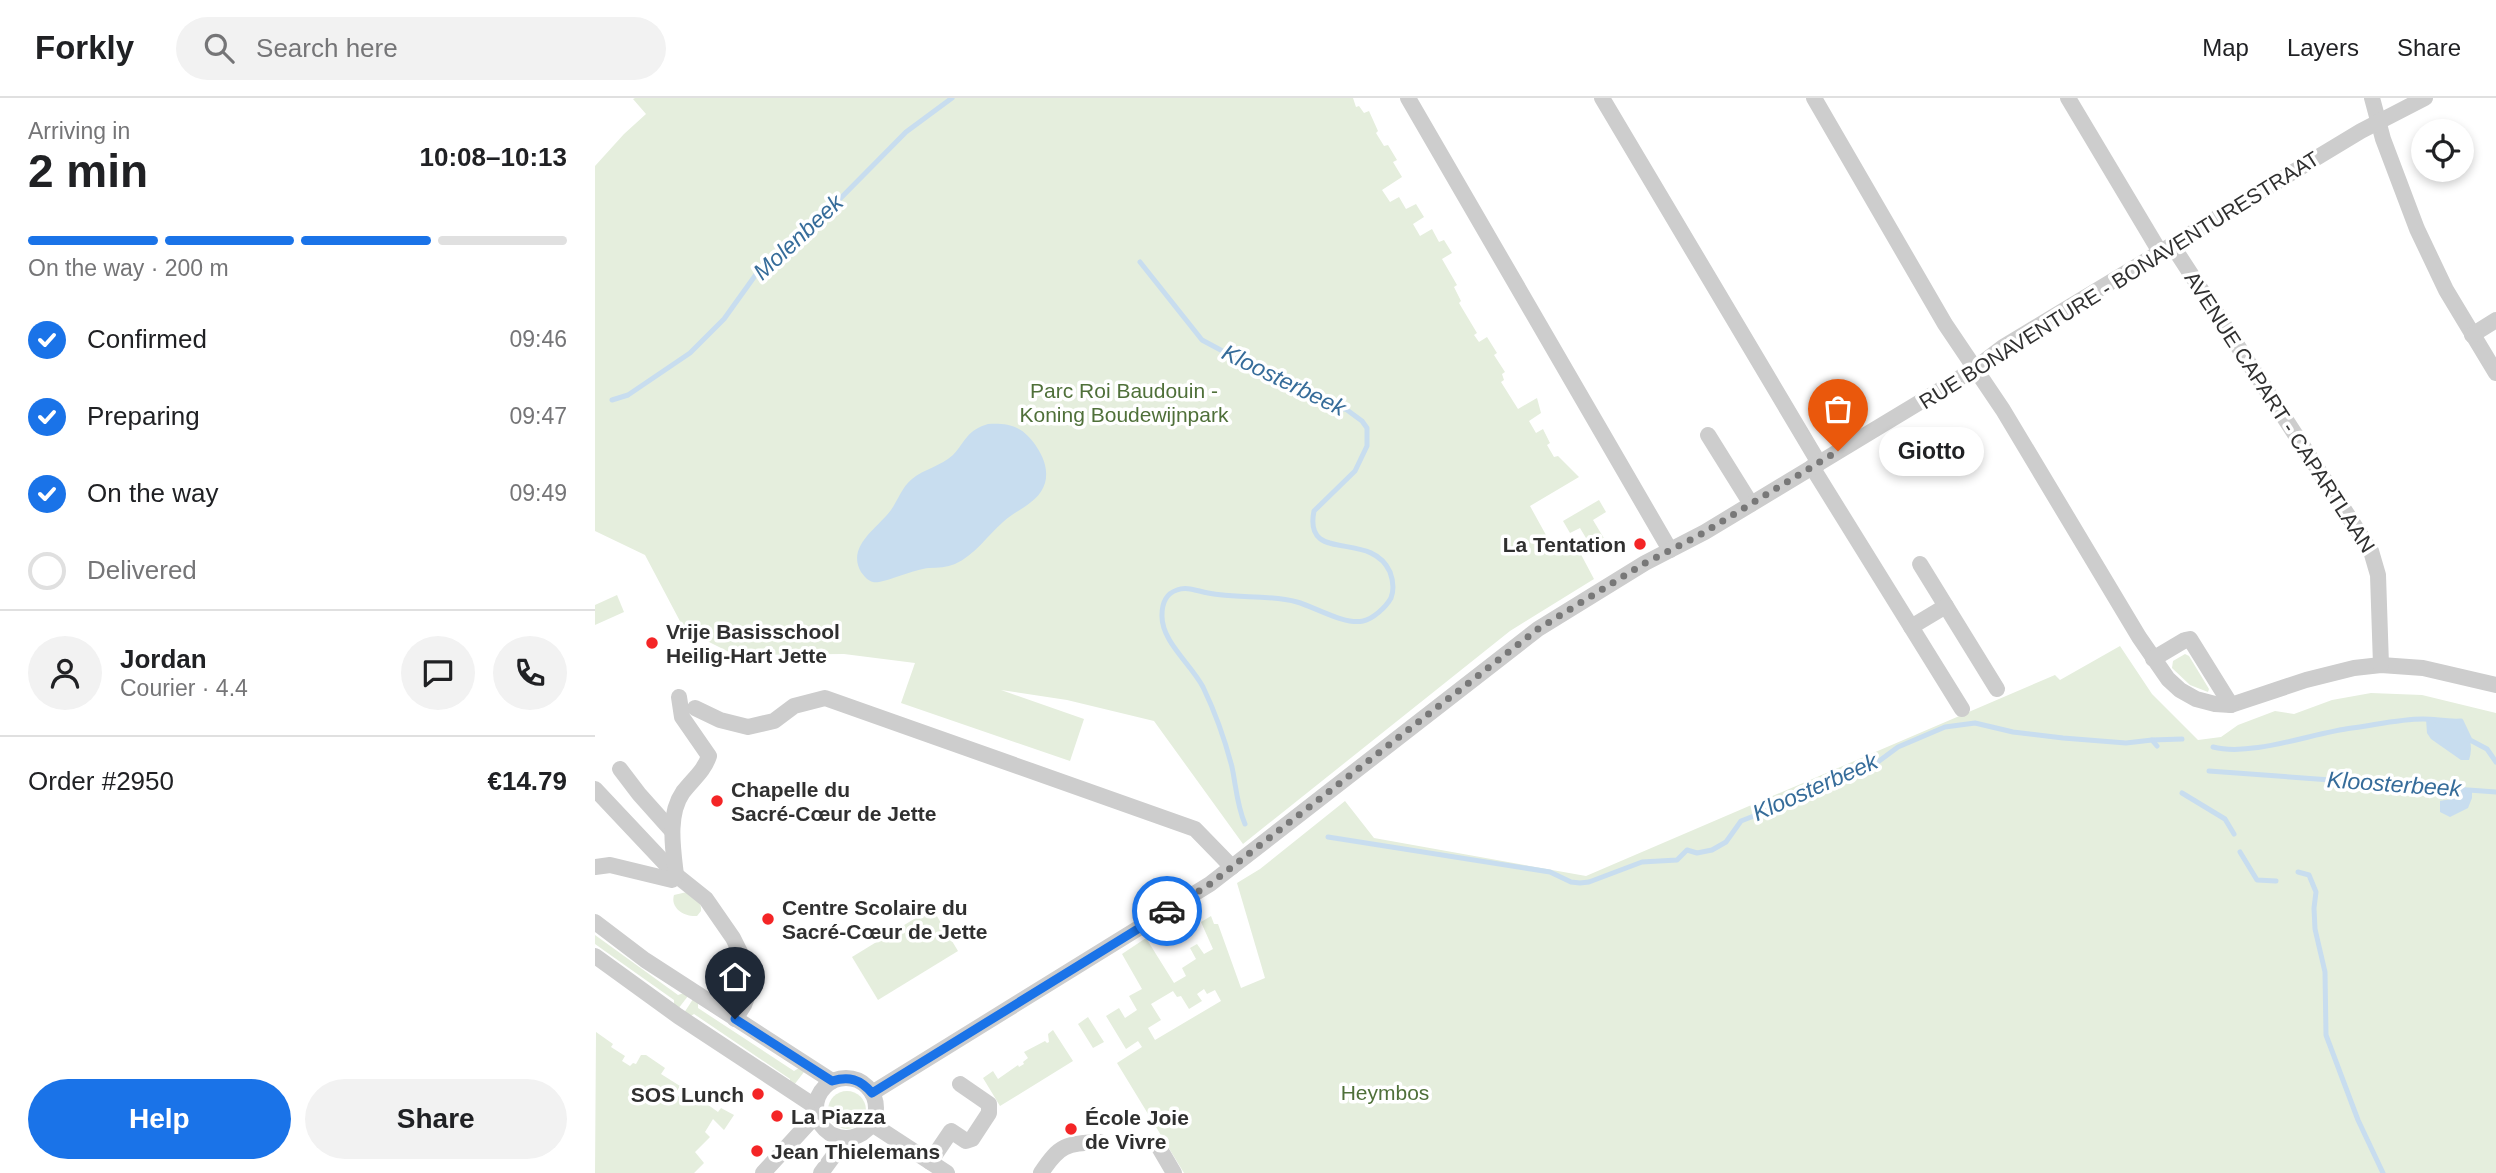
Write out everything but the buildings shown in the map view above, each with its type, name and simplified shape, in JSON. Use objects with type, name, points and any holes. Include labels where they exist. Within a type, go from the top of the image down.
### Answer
[{"type":"street","points":[[1408,98],[1670,550]]},
{"type":"street","points":[[1602,98],[1815,465],[1962,709]]},
{"type":"street","points":[[1814,98],[1941,317],[2003,410],[2153,659],[2168,679],[2186,694],[2215,704],[2231,705],[2317,676],[2381,665],[2423,668],[2496,685]]},
{"type":"street","name":"AVENUE CAPART - CAPARTLAAN","points":[[2068,98],[2371,551],[2378,575],[2381,665]]},
{"type":"street","points":[[2372,98],[2378,122],[2417,229],[2446,290],[2496,373]]},
{"type":"street","name":"RUE BONAVENTURE - BONAVENTURESTRAAT","points":[[872,1093],[1210,884],[1532,633],[1645,563],[1751,504],[1974,369],[1995,352],[2166,248],[2378,122],[2425,98]]},
{"type":"street","points":[[2472,335],[2496,320]]},
{"type":"street","points":[[1708,435],[1751,504]]},
{"type":"street","points":[[1920,564],[1997,689]]},
{"type":"street","points":[[1911,627],[1946,606]]},
{"type":"street","points":[[2153,659],[2190,639],[2231,705]]},
{"type":"street","points":[[595,867],[610,865],[672,880],[676,875],[672,831],[679,800],[705,767],[709,756],[683,717],[679,697]]},
{"type":"street","points":[[695,708],[720,720],[748,727],[774,721],[794,706],[825,698],[1195,829],[1232,867]]},
{"type":"street","points":[[620,769],[655,814],[672,831]]},
{"type":"street","points":[[595,789],[676,875],[714,908],[747,965],[751,987],[735,1019]]},
{"type":"street","points":[[595,922],[645,960],[832,1081]]},
{"type":"street","points":[[595,956],[816,1111],[827,1132],[846,1139],[861,1135],[872,1124],[876,1114],[872,1093],[865,1084],[854,1079],[832,1081],[818,1096],[816,1111],[763,1173]]},
{"type":"street","points":[[930,1162],[951,1131],[966,1141],[972,1139],[989,1113],[989,1104],[960,1084]]},
{"type":"street","points":[[872,1124],[947,1173]]},
{"type":"street","points":[[821,1173],[846,1139]]},
{"type":"street","points":[[1041,1173],[1054,1154],[1071,1143],[1100,1142]]},
{"type":"street","points":[[1157,1144],[1174,1173]]},
{"type":"green space","name":"Parc Roi Baudouin - Koning Boudewijnpark","points":[[1353,98],[1356,107],[1359,106],[1364,113],[1369,111],[1378,131],[1376,133],[1384,146],[1388,145],[1397,160],[1393,162],[1402,177],[1382,190],[1390,202],[1399,197],[1406,209],[1416,204],[1424,217],[1413,224],[1420,236],[1432,229],[1439,242],[1444,240],[1452,253],[1442,259],[1457,285],[1454,287],[1461,301],[1459,303],[1477,333],[1474,335],[1479,342],[1487,337],[1497,353],[1494,355],[1505,372],[1501,382],[1518,409],[1537,398],[1541,413],[1529,421],[1536,433],[1543,429],[1550,443],[1547,445],[1554,457],[1558,456],[1579,477],[1530,506],[1557,555],[1576,545],[1594,579],[1510,631],[1243,844],[1154,721],[1067,700],[1001,690],[1084,719],[1070,761],[901,703],[915,663],[844,654],[735,655],[695,635],[682,625],[645,555],[595,531],[595,166],[646,114],[633,99]]},
{"type":"green space","points":[[1599,500],[1606,512],[1593,520],[1605,540],[1592,548],[1580,528],[1570,533],[1563,521]]},
{"type":"green space","points":[[617,595],[624,612],[595,625],[595,605]]},
{"type":"green space","name":"Heymbos","points":[[2120,646],[2152,694],[2198,740],[2221,737],[2238,725],[2275,711],[2294,714],[2332,700],[2371,693],[2422,695],[2496,713],[2496,1173],[1184,1173],[1117,1063],[1142,1047],[1138,1041],[1126,1049],[1106,1016],[1119,1008],[1125,1018],[1137,1010],[1129,996],[1142,989],[1122,954],[1146,938],[1174,983],[1186,976],[1182,968],[1196,959],[1190,948],[1197,944],[1204,954],[1213,949],[1201,922],[1211,916],[1214,924],[1218,924],[1241,988],[1265,978],[1237,883],[1260,869],[1345,801],[1374,838],[1586,876],[2055,675],[2060,680]],"holes":[[[1204,989],[1207,994],[1215,990],[1221,1001],[1155,1040],[1148,1028],[1161,1020],[1151,1004],[1173,991],[1177,997],[1181,996],[1189,1009],[1202,1001],[1197,994]]]},
{"type":"green space","points":[[2185,654],[2189,656],[2209,689],[2208,692],[2190,685],[2172,668],[2173,661]]},
{"type":"green space","points":[[687,892],[699,902],[701,911],[697,916],[683,913],[674,904],[674,895]]},
{"type":"green space","points":[[932,908],[958,951],[878,1000],[852,957]]},
{"type":"green space","points":[[595,935],[678,995],[684,993],[688,996],[678,1009],[674,1007],[674,1000],[595,944]]},
{"type":"green space","points":[[693,999],[698,1003],[698,1008],[794,1071],[799,1068],[804,1072],[794,1085],[790,1083],[790,1079],[694,1014],[689,1017],[684,1013]]},
{"type":"green space","points":[[1088,1017],[1104,1042],[1093,1048],[1078,1024]]},
{"type":"green space","points":[[1053,1030],[1073,1061],[1000,1106],[983,1078],[993,1071],[998,1079],[1018,1065],[1019,1067],[1024,1064],[1028,1058],[1024,1052],[1045,1041],[1049,1042],[1048,1034]]},
{"type":"green space","points":[[596,1032],[625,1056],[622,1061],[630,1066],[636,1064],[641,1055],[646,1055],[665,1068],[661,1074],[680,1086],[675,1094],[687,1102],[693,1094],[718,1112],[721,1108],[734,1115],[724,1130],[713,1119],[705,1132],[710,1137],[695,1152],[704,1163],[694,1173],[595,1173]]},
{"type":"green space","points":[[847,1091],[860,1097],[866,1110],[860,1123],[847,1129],[834,1123],[828,1110],[834,1097]]},
{"type":"water","points":[[988,424],[1014,427],[1034,443],[1046,472],[1045,483],[1038,496],[1003,522],[969,556],[955,564],[922,569],[877,582],[868,579],[857,563],[860,546],[891,510],[905,486],[912,479],[948,459],[971,433]]},
{"type":"water","points":[[2426,719],[2461,721],[2470,740],[2469,760],[2461,760],[2431,739],[2427,733]]},
{"type":"water","points":[[2461,788],[2472,789],[2468,808],[2450,817],[2440,812],[2440,801],[2456,796]]},
{"type":"waterway","name":"Molenbeek","points":[[612,400],[628,395],[690,353],[724,319],[757,273],[824,215],[906,132],[952,98]]},
{"type":"waterway","name":"Kloosterbeek","points":[[1140,262],[1202,340],[1230,355],[1284,376],[1320,401],[1347,410],[1367,428],[1367,446],[1355,471],[1314,511],[1313,527],[1319,537],[1328,543],[1369,552],[1381,559],[1390,572],[1393,588],[1391,598],[1379,612],[1367,620],[1355,622],[1286,600],[1219,595],[1185,588],[1170,594],[1164,603],[1162,615],[1166,634],[1198,678],[1212,706],[1232,767],[1238,803],[1245,824]]},
{"type":"waterway","name":"Kloosterbeek","points":[[2213,747],[2264,747],[2336,731],[2396,721],[2428,719],[2461,721],[2470,740],[2487,749],[2496,762]]},
{"type":"waterway","name":"Kloosterbeek","points":[[1328,837],[1550,872],[1571,882],[1580,883],[1642,862],[1677,860],[1687,850],[1697,853],[1712,850],[1726,842],[1741,821],[1764,812],[1786,796],[1838,781],[1852,772],[1871,767],[1898,747],[1945,727],[1975,723],[2013,732],[2063,738],[2126,743],[2152,740],[2157,746]]},
{"type":"waterway","name":"Kloosterbeek","points":[[2152,740],[2182,739]]},
{"type":"waterway","name":"Kloosterbeek","points":[[2209,771],[2496,792]]},
{"type":"waterway","name":"Kloosterbeek","points":[[2182,793],[2225,819],[2234,834]]},
{"type":"waterway","name":"Kloosterbeek","points":[[2240,852],[2257,880],[2276,881]]},
{"type":"waterway","name":"Kloosterbeek","points":[[2298,872],[2309,875],[2316,892],[2315,929],[2325,972],[2326,1035],[2358,1120],[2383,1173]]},
{"type":"way so far","points":[[1167,911],[1210,884],[1538,629],[1645,563],[1698,536],[1838,451]]},
{"type":"place","name":"Giotto","points":[[1838,451]]},
{"type":"place","name":"La Tentation","points":[[1640,544]]},
{"type":"place","name":"Vrije Basisschool Heilig-Hart Jette","points":[[652,643]]},
{"type":"place","name":"Chapelle du Sacré-Cœur de Jette","points":[[717,801]]},
{"type":"place","name":"Centre Scolaire du Sacré-Cœur de Jette","points":[[768,919]]},
{"type":"place","name":"SOS Lunch","points":[[758,1094]]},
{"type":"place","name":"La Piazza","points":[[777,1116]]},
{"type":"place","name":"École Joie de Vivre","points":[[1071,1129]]},
{"type":"place","name":"Jean Thielemans","points":[[757,1151]]},
{"type":"route","points":[[735,1019],[832,1081],[854,1079],[865,1084],[872,1093],[1167,911]]}]
